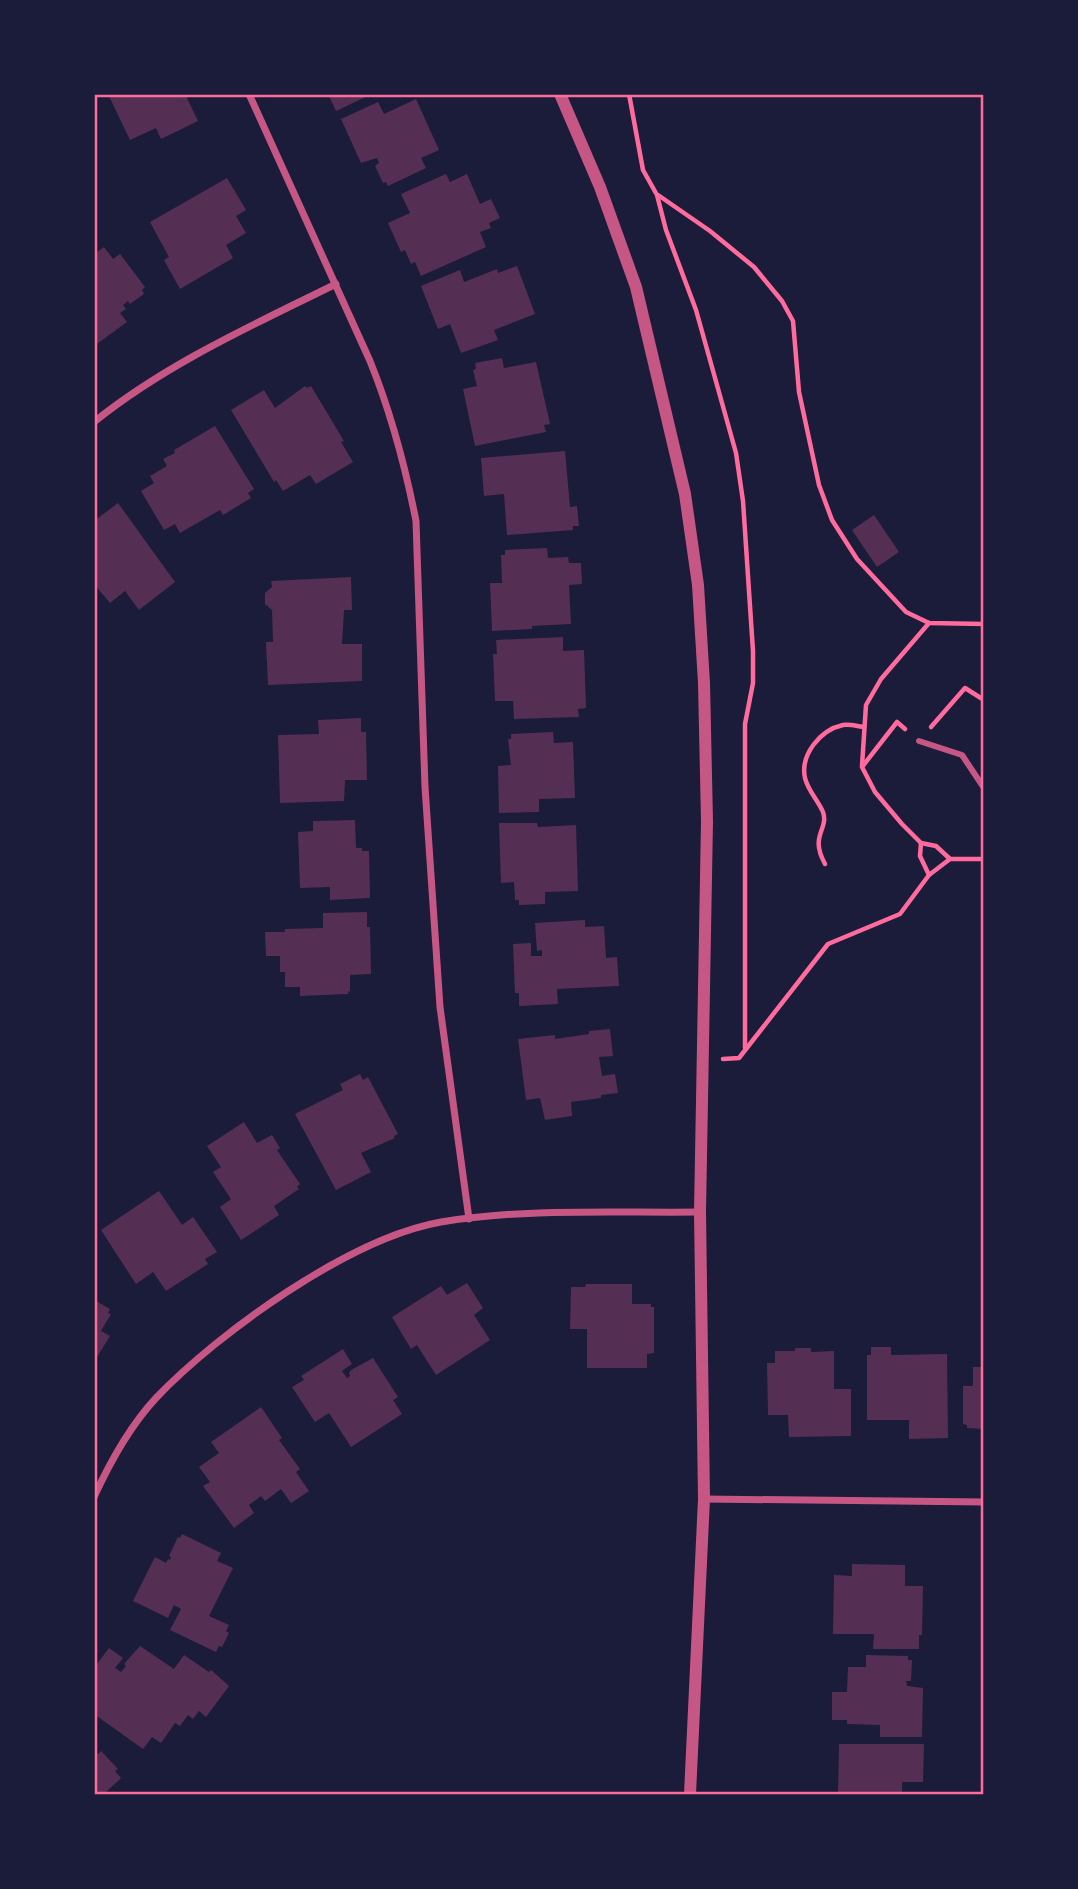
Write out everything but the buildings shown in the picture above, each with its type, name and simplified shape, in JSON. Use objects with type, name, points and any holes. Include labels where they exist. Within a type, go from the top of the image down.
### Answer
[{"type":"street","points":[[249,94],[385,397],[408,477],[416,521],[425,787],[440,1007],[469,1219]]},
{"type":"street","points":[[560,94],[600,187],[636,287],[685,494],[698,585],[704,683],[707,821],[700,1212],[704,1499],[690,1794]]},
{"type":"street","points":[[94,422],[166,373],[336,284]]},
{"type":"street","points":[[919,741],[962,755],[984,788]]},
{"type":"street","points":[[94,1497],[111,1461],[155,1400],[212,1345],[353,1252],[438,1222],[522,1213],[700,1212]]},
{"type":"street","points":[[704,1499],[984,1502]]},
{"type":"path","points":[[629,94],[643,170],[657,195],[666,230],[696,310],[719,388],[736,453],[743,500],[753,651],[753,683],[745,724],[745,1048]]},
{"type":"path","points":[[657,195],[710,231],[754,267],[782,301],[793,321],[799,392],[819,485],[832,520],[857,559],[906,612],[929,623],[984,624]]},
{"type":"path","points":[[929,623],[881,678],[866,705],[862,767],[875,792],[921,843],[936,846],[950,859]]},
{"type":"path","points":[[862,767],[897,722],[919,741],[965,688],[984,699]]},
{"type":"path","points":[[825,864],[818,852],[818,838],[824,822],[823,813],[809,790],[804,776],[804,760],[813,745],[831,729],[845,725],[864,727]]},
{"type":"path","points":[[921,843],[920,856],[929,875]]},
{"type":"path","points":[[702,1059],[739,1058],[828,944],[900,914],[929,875],[950,859],[984,859]]}]
